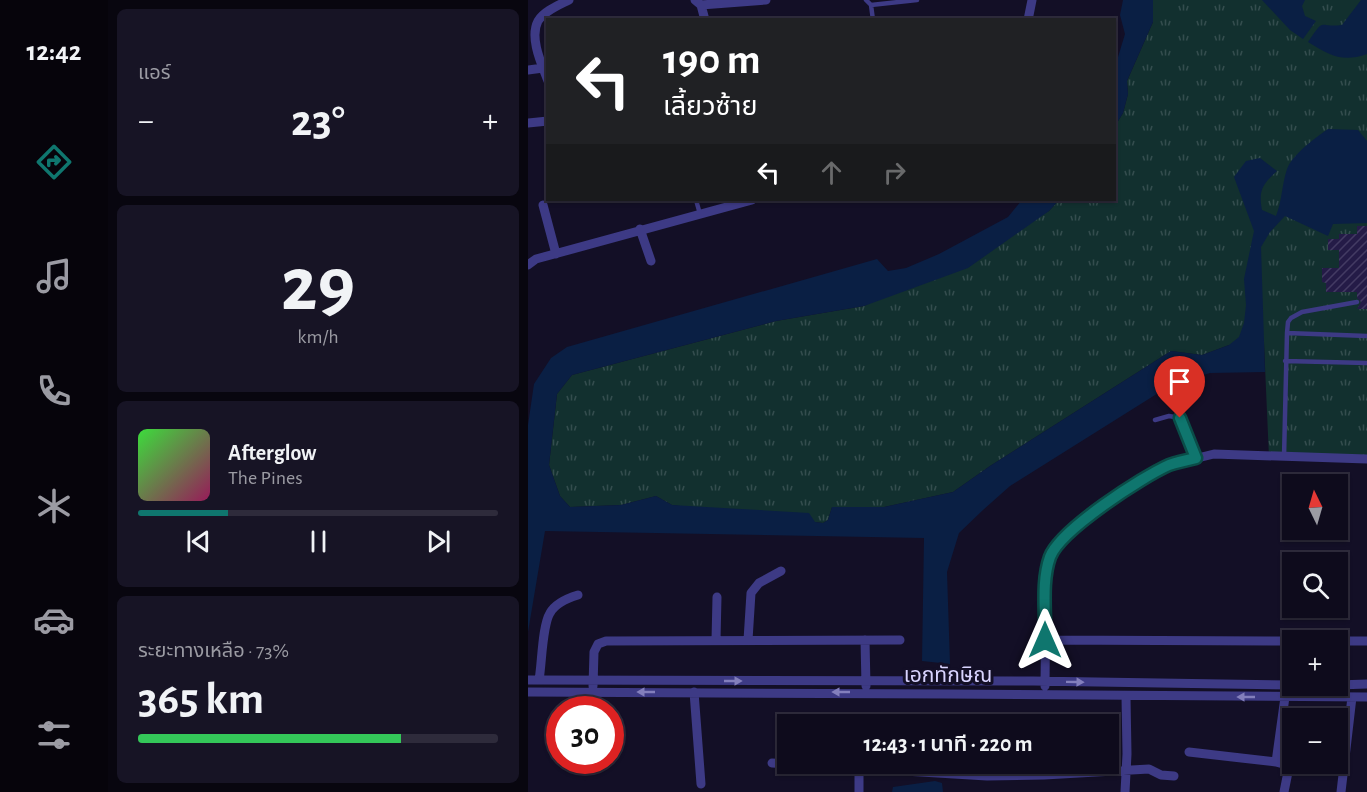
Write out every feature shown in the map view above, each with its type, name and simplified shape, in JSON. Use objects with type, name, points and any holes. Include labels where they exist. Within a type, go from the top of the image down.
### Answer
[{"type":"street","points":[[546,76],[537,46],[536,30],[539,20],[550,10],[569,0]]},
{"type":"street","points":[[704,18],[698,3],[766,0]]},
{"type":"street","points":[[1028,18],[1032,0]]},
{"type":"street","points":[[528,21],[539,20]]},
{"type":"street","points":[[528,70],[543,68]]},
{"type":"street","points":[[528,123],[546,121]]},
{"type":"street","points":[[528,265],[556,254],[748,201]]},
{"type":"street","points":[[543,205],[556,254]]},
{"type":"street","points":[[640,230],[651,261]]},
{"type":"street","points":[[1045,694],[1047,570],[1051,555],[1059,543],[1084,520],[1117,495],[1169,465],[1196,458],[1224,454],[1367,459]]},
{"type":"street","points":[[748,640],[751,593],[759,583],[781,571]]},
{"type":"street","points":[[539,680],[545,628],[549,614],[557,606],[578,595]]},
{"type":"street","points":[[716,640],[717,597]]},
{"type":"street","points":[[865,640],[867,692]]},
{"type":"street","points":[[594,692],[594,652],[597,644],[606,641],[900,640]]},
{"type":"street","points":[[1045,640],[1282,641]]},
{"type":"street","points":[[1348,641],[1367,641]]},
{"type":"street","points":[[528,680],[1282,685]]},
{"type":"street","points":[[1348,685],[1367,684]]},
{"type":"street","name":"เอกทักษิณ","points":[[528,692],[867,692],[1126,697],[1367,697]]},
{"type":"street","points":[[694,692],[701,784]]},
{"type":"street","points":[[1125,792],[1126,697]]},
{"type":"street","points":[[1276,762],[1285,697]]},
{"type":"street","points":[[1341,792],[1352,697]]},
{"type":"street","points":[[1189,752],[1283,764],[1288,772],[1284,792]]},
{"type":"street","points":[[772,763],[777,763]]},
{"type":"street","points":[[1119,769],[1149,769],[1161,775],[1174,776]]},
{"type":"street","points":[[859,774],[859,792]]},
{"type":"street","points":[[967,774],[1013,777],[1055,774]]},
{"type":"lane","points":[[866,0],[871,4],[917,0]]},
{"type":"lane","points":[[871,4],[873,18]]},
{"type":"lane","points":[[696,201],[700,214]]},
{"type":"lane","points":[[1284,457],[1285,361],[1288,322],[1296,315],[1357,302]]},
{"type":"lane","points":[[1287,333],[1367,336]]},
{"type":"lane","points":[[1285,361],[1367,363]]},
{"type":"lane","points":[[1155,420],[1169,416],[1180,418],[1196,458]]},
{"type":"green space","points":[[1153,0],[1367,0],[1367,459],[1269,457],[1264,343],[1229,345],[1202,355],[1171,351],[953,492],[884,507],[832,507],[828,520],[823,523],[672,505],[656,496],[621,505],[570,507],[560,496],[549,465],[557,394],[572,375],[776,321],[864,306],[1049,211],[1058,201],[1116,201],[1116,124],[1123,113],[1128,94],[1127,81],[1153,22]]},
{"type":"water","points":[[1123,0],[1153,0],[1153,22],[1127,81],[1128,94],[1123,113],[1116,124],[1116,64],[1125,34],[1120,15]]},
{"type":"water","points":[[1262,0],[1305,0],[1302,6],[1305,16],[1316,21],[1303,39],[1290,30]]},
{"type":"water","points":[[1361,0],[1367,0],[1367,54],[1343,58],[1323,51],[1308,42],[1322,25],[1342,25]]},
{"type":"water","points":[[1328,129],[1358,130],[1367,141],[1367,223],[1333,224],[1328,236],[1285,216],[1270,232],[1261,247],[1265,372],[1210,373],[1171,385],[1010,486],[983,510],[959,533],[947,572],[950,664],[922,661],[924,538],[545,531],[528,632],[528,425],[534,384],[551,358],[567,347],[877,259],[888,271],[906,268],[939,254],[1008,217],[1021,201],[1058,201],[1049,211],[968,268],[864,306],[776,321],[572,375],[557,394],[549,465],[560,496],[570,507],[621,505],[656,496],[672,505],[809,513],[815,522],[823,523],[828,520],[832,507],[884,507],[953,492],[1171,351],[1202,355],[1229,345],[1239,337],[1244,323],[1246,305],[1244,279],[1254,231],[1234,177],[1246,161],[1260,158],[1277,171],[1261,192],[1262,210],[1276,216],[1287,169],[1305,147]]},
{"type":"water","points":[[935,781],[942,783],[943,792],[892,792],[893,787]]},
{"type":"building","points":[[1357,226],[1367,226],[1367,309],[1357,309],[1361,302],[1357,298],[1357,292],[1326,292],[1326,283],[1322,282],[1322,268],[1339,268],[1339,250],[1328,250],[1328,239],[1339,239],[1339,234],[1357,234]]},
{"type":"route","points":[[1045,640],[1046,580],[1051,555],[1059,543],[1084,520],[1117,495],[1169,465],[1196,458],[1184,423],[1180,418]]}]
